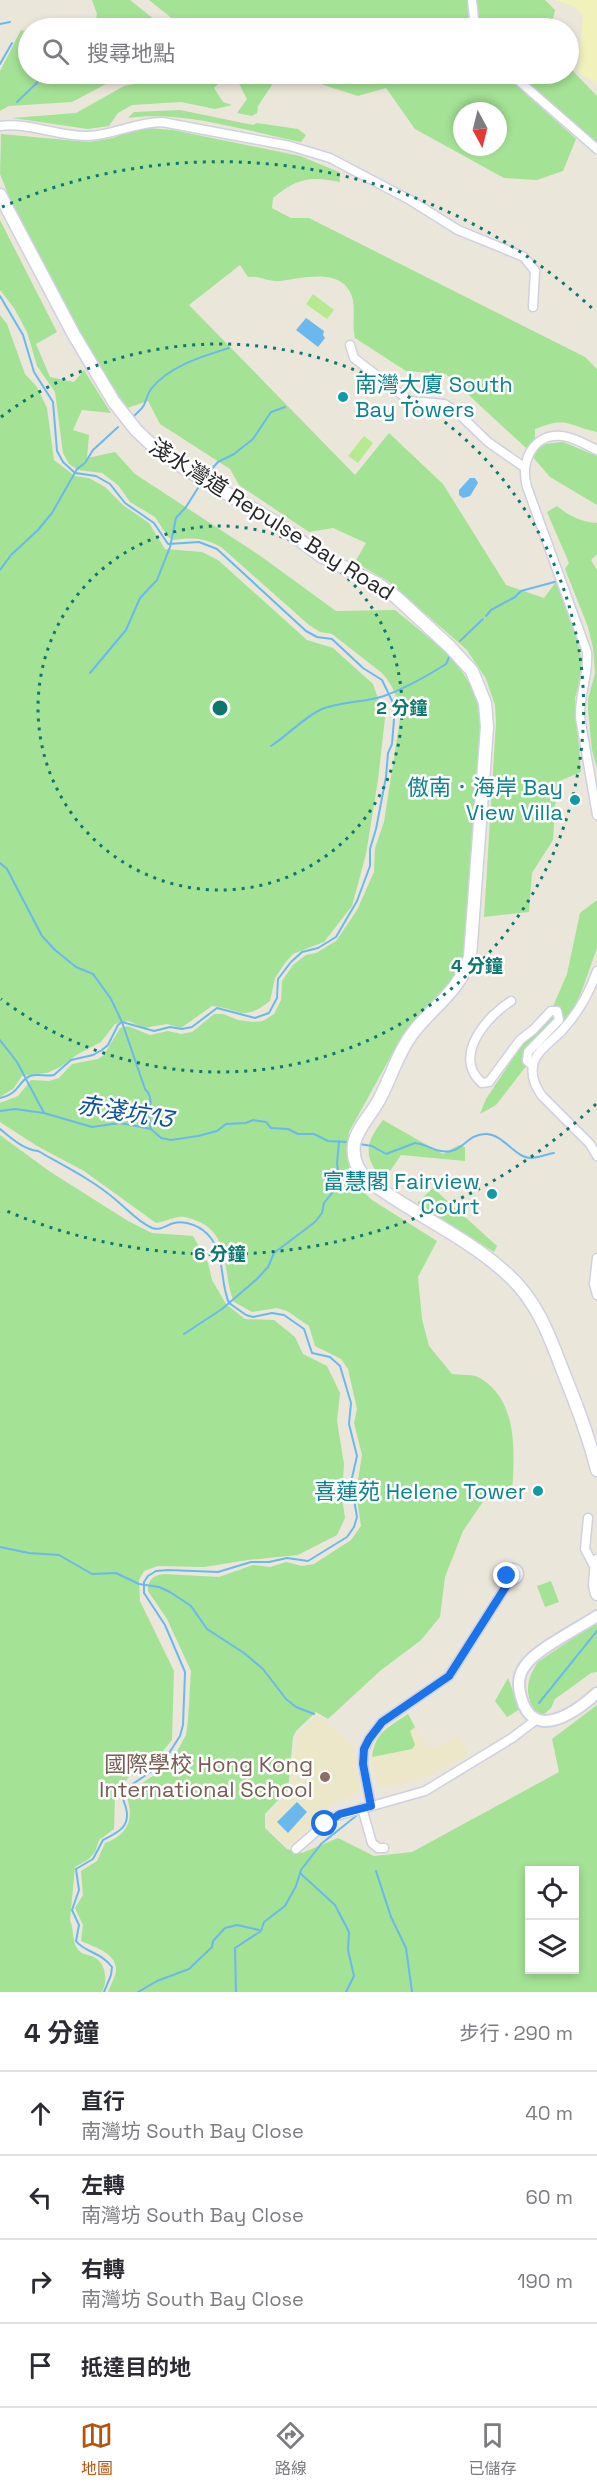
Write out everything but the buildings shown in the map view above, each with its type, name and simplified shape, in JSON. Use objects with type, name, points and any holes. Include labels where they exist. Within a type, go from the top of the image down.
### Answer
[{"type":"main road","name":"淺水灣道 Repulse Bay Road","points":[[0,195],[80,345],[114,402],[141,435],[169,459],[281,527],[321,556],[390,593],[460,656],[478,683],[485,703],[487,727],[470,957],[458,984],[418,1026],[400,1053],[379,1100],[356,1139],[354,1158],[360,1173],[369,1181],[487,1258],[511,1277],[527,1296],[541,1318],[554,1349],[586,1430],[597,1470]]},
{"type":"main road","points":[[597,1568],[595,1585],[597,1594]]},
{"type":"street","points":[[472,0],[474,18]]},
{"type":"street","points":[[522,84],[597,149]]},
{"type":"street","points":[[0,126],[27,125],[87,136],[109,133],[140,123],[162,122],[290,146],[317,154],[410,200],[458,230],[524,257],[535,271],[533,307]]},
{"type":"street","points":[[350,345],[354,358],[411,400],[444,405],[457,412],[488,442],[524,467]]},
{"type":"street","points":[[597,450],[568,437],[549,437],[532,448],[524,467],[527,487],[587,652],[588,671],[580,717],[597,815]]},
{"type":"street","points":[[597,971],[576,1013],[559,1035],[538,1053],[532,1077],[536,1088],[590,1144],[597,1156]]},
{"type":"street","points":[[511,1001],[497,1010],[482,1028],[472,1050],[470,1068],[482,1083],[489,1082],[520,1040],[533,1030],[550,1011],[557,1011],[560,1020],[528,1052],[527,1061],[533,1066]]},
{"type":"street","points":[[597,1258],[594,1284],[597,1295]]},
{"type":"street","points":[[588,1518],[585,1549],[597,1568]]},
{"type":"street","points":[[384,1848],[378,1848],[372,1843],[363,1764],[364,1749],[382,1722],[449,1676],[510,1580]]},
{"type":"street","points":[[597,1616],[532,1658],[523,1669],[519,1685],[527,1712],[537,1719],[552,1720],[566,1716],[597,1693]]},
{"type":"street","points":[[296,1849],[333,1817],[425,1791],[513,1738],[537,1719]]},
{"type":"shaded area","name":"國際學校 Hong Kong International School","points":[[408,1714],[427,1747],[437,1747],[459,1735],[468,1752],[465,1756],[429,1776],[384,1788],[379,1787],[372,1757],[373,1748],[380,1733]]},
{"type":"shaded area","name":"國際學校 Hong Kong International School","points":[[317,1715],[328,1722],[353,1747],[360,1788],[356,1795],[339,1798],[288,1847],[268,1828],[268,1816],[290,1791],[296,1738],[299,1732]]},
{"type":"green space","points":[[92,0],[130,0],[152,18],[96,18]]},
{"type":"green space","points":[[149,0],[467,0],[469,18],[172,18]]},
{"type":"green space","points":[[474,0],[545,0],[555,10],[553,18],[476,18]]},
{"type":"green space","points":[[18,36],[18,84],[106,84],[72,102],[9,106],[0,111],[0,71]]},
{"type":"green space","points":[[579,77],[597,96],[597,148],[525,84],[579,84]]},
{"type":"green space","points":[[218,84],[214,88],[223,102],[232,105],[215,109],[181,102],[132,105],[118,113],[109,126],[88,129],[12,118],[76,113],[124,86]]},
{"type":"green space","points":[[239,84],[272,84],[258,106],[257,113],[252,116],[237,113],[247,99]]},
{"type":"green space","points":[[320,84],[515,84],[576,139],[563,171],[537,180],[504,178],[464,156],[507,156],[507,102],[453,102],[453,150],[415,129],[386,88],[358,96]]},
{"type":"green space","points":[[180,110],[253,125],[257,123],[298,129],[306,135],[301,142],[192,119],[148,116],[128,118],[134,112]]},
{"type":"green space","points":[[149,128],[173,130],[300,156],[339,172],[340,182],[312,179],[289,186],[273,198],[272,208],[291,218],[309,218],[585,357],[597,369],[597,432],[567,423],[554,423],[535,429],[535,443],[526,448],[446,374],[406,371],[355,338],[353,300],[349,289],[342,282],[333,278],[312,277],[272,281],[248,277],[240,265],[189,305],[355,475],[389,433],[443,484],[506,585],[544,598],[556,582],[575,631],[582,662],[582,672],[575,698],[581,772],[557,782],[553,840],[532,873],[529,912],[484,917],[496,722],[495,705],[486,679],[467,650],[389,582],[355,562],[366,543],[333,528],[309,532],[239,485],[230,469],[160,424],[148,401],[127,408],[75,329],[26,239],[0,174],[1,134],[89,142],[113,138],[131,130]]},
{"type":"green space","points":[[0,220],[57,332],[36,344],[50,377],[74,382],[84,370],[111,413],[82,410],[73,430],[89,435],[87,458],[115,452],[135,474],[259,555],[336,611],[395,610],[439,646],[464,674],[478,707],[480,727],[464,956],[450,984],[413,1022],[397,1045],[349,1132],[348,1154],[350,1172],[356,1185],[372,1200],[437,1241],[418,1277],[422,1319],[429,1346],[452,1374],[480,1378],[493,1388],[502,1401],[512,1431],[512,1495],[484,1500],[463,1531],[445,1577],[440,1617],[421,1640],[380,1671],[328,1719],[316,1712],[296,1731],[293,1737],[288,1790],[265,1814],[265,1828],[287,1849],[302,1853],[338,1838],[374,1856],[412,1852],[559,1772],[552,1739],[597,1705],[597,1992],[108,1992],[116,1972],[115,1964],[103,1951],[81,1941],[83,1925],[75,1908],[83,1895],[81,1871],[97,1861],[105,1843],[118,1836],[127,1826],[130,1813],[127,1798],[130,1791],[162,1770],[176,1753],[186,1735],[191,1671],[167,1619],[148,1591],[150,1581],[164,1574],[219,1577],[253,1565],[270,1567],[286,1562],[302,1566],[314,1564],[351,1540],[361,1526],[356,1493],[362,1455],[354,1423],[357,1409],[348,1369],[341,1359],[315,1346],[309,1326],[287,1311],[277,1308],[252,1312],[234,1302],[221,1245],[216,1235],[208,1227],[183,1217],[156,1223],[84,1171],[37,1146],[0,1122],[0,1103],[18,1096],[31,1080],[49,1081],[59,1078],[72,1064],[98,1059],[104,1055],[120,1028],[128,1026],[150,1035],[168,1031],[181,1034],[192,1032],[214,1014],[255,1022],[263,1021],[274,1014],[281,1000],[282,981],[293,965],[306,955],[316,953],[336,941],[357,910],[374,872],[375,848],[384,822],[400,719],[395,694],[382,673],[332,634],[320,632],[309,625],[221,547],[198,539],[173,540],[168,537],[155,517],[130,502],[118,485],[102,473],[78,470],[69,464],[63,453],[55,392],[37,366],[27,332],[14,308],[0,290]]},
{"type":"green space","points":[[313,294],[334,310],[327,319],[306,304]]},
{"type":"green space","points":[[0,315],[7,324],[25,374],[37,387],[47,408],[54,460],[75,476],[89,478],[105,487],[123,505],[149,523],[165,549],[202,552],[218,560],[307,640],[333,648],[373,684],[385,718],[366,854],[352,906],[324,942],[293,954],[285,963],[275,978],[270,1001],[247,1013],[212,1006],[181,1028],[167,1024],[144,1028],[128,1021],[115,1024],[101,1042],[47,1073],[22,1076],[13,1089],[0,1097]]},
{"type":"green space","points":[[364,436],[373,443],[358,463],[348,456]]},
{"type":"green space","points":[[563,442],[597,456],[597,505],[550,477],[531,455],[545,444]]},
{"type":"green space","points":[[557,506],[576,518],[597,523],[597,554],[591,560],[597,570],[597,768],[592,750],[588,710],[588,699],[595,673],[593,648],[588,627],[565,569],[569,563],[547,512]]},
{"type":"green space","points":[[597,900],[597,948],[581,993],[565,1025],[537,1052],[496,1105],[480,1114],[486,1099],[521,1046],[551,1011],[567,974],[580,913]]},
{"type":"green space","points":[[383,1120],[443,1154],[459,1145],[465,1147],[465,1161],[401,1155],[386,1177],[380,1177],[371,1161],[369,1148],[373,1135]]},
{"type":"green space","points":[[0,1135],[49,1171],[128,1221],[152,1233],[193,1236],[208,1263],[212,1280],[226,1304],[245,1319],[274,1320],[295,1337],[303,1354],[327,1366],[340,1393],[337,1421],[344,1464],[342,1497],[345,1518],[337,1535],[298,1555],[204,1567],[158,1566],[144,1571],[139,1580],[140,1601],[174,1671],[172,1740],[152,1764],[129,1777],[115,1795],[114,1829],[99,1840],[95,1852],[89,1859],[75,1867],[70,1920],[74,1942],[80,1952],[94,1957],[101,1963],[105,1978],[102,1992],[0,1992]]},
{"type":"green space","points":[[433,1188],[497,1246],[494,1252],[417,1203]]},
{"type":"green space","points":[[551,1581],[559,1602],[545,1607],[537,1586]]},
{"type":"green space","points":[[597,1622],[597,1672],[591,1673],[555,1699],[551,1708],[543,1715],[534,1711],[529,1698],[528,1686],[538,1662]]},
{"type":"green space","points":[[508,1678],[520,1709],[507,1717],[495,1701]]},
{"type":"green space","points":[[408,1714],[415,1727],[410,1731],[415,1745],[412,1749],[372,1757],[376,1742],[384,1731]]},
{"type":"sand","points":[[554,0],[597,0],[597,85],[579,73],[583,16],[574,6]]},
{"type":"water","points":[[306,318],[324,331],[325,338],[318,347],[296,330]]},
{"type":"water","points":[[470,478],[475,478],[478,483],[470,496],[463,498],[459,495],[459,490]]},
{"type":"water","points":[[297,1802],[307,1812],[288,1833],[277,1822]]},
{"type":"waterway","points":[[0,24],[10,22]]},
{"type":"waterway","points":[[0,64],[12,43]]},
{"type":"waterway","points":[[17,102],[36,84]]},
{"type":"waterway","points":[[0,296],[23,335],[34,372],[53,402],[57,451],[63,462],[75,473],[96,476],[110,484],[125,503],[154,523],[168,544],[199,542],[217,549],[306,631],[317,637],[332,639],[363,668],[382,680],[395,707],[392,744],[388,753],[386,777],[370,849],[370,866],[357,901],[336,937],[318,948],[302,952],[291,962],[278,979],[277,998],[269,1013],[255,1018],[217,1008],[192,1027],[182,1029],[170,1027],[154,1031],[122,1022],[118,1025],[108,1045],[102,1050],[93,1055],[71,1060],[54,1075],[30,1076],[12,1093],[0,1098]]},
{"type":"waterway","points":[[132,419],[143,407],[151,389],[167,374],[187,363],[229,348]]},
{"type":"waterway","points":[[208,473],[218,462],[234,454],[253,439],[271,412],[285,407]]},
{"type":"waterway","points":[[0,570],[11,555],[38,530],[52,513],[77,469],[85,463],[93,450],[118,427]]},
{"type":"waterway","points":[[90,673],[126,630],[140,598],[157,580],[170,547],[176,518],[198,488]]},
{"type":"waterway","points":[[486,616],[491,610],[515,597],[521,591],[558,581]]},
{"type":"waterway","points":[[460,641],[483,619]]},
{"type":"waterway","points":[[271,746],[320,710],[392,693],[446,664],[450,655]]},
{"type":"waterway","points":[[0,863],[7,869],[42,936],[76,967],[93,974],[111,999],[122,1022],[150,1098],[151,1129]]},
{"type":"waterway","points":[[0,1040],[17,1062],[44,1113]]},
{"type":"waterway","name":"赤淺坑13","points":[[0,1111],[15,1109],[44,1113],[92,1127],[120,1123],[151,1129],[161,1138],[171,1140],[198,1136],[217,1131],[226,1124],[246,1123],[253,1120],[266,1122],[271,1128],[288,1129],[298,1134],[314,1134],[328,1141],[349,1142]]},
{"type":"waterway","points":[[0,1129],[23,1146],[38,1151],[88,1180],[152,1228],[158,1229],[174,1223],[184,1223],[203,1230],[215,1244],[218,1252],[229,1303],[253,1317],[272,1313],[284,1315],[304,1329],[312,1353],[330,1357],[340,1366],[351,1403],[349,1424],[357,1456],[351,1482],[357,1517],[347,1537],[308,1561],[287,1558],[269,1562],[251,1562],[218,1572],[156,1571],[144,1582],[144,1593],[165,1625],[185,1672],[183,1725],[180,1736],[162,1764],[124,1790],[123,1797],[127,1815],[125,1825],[118,1832],[103,1840],[93,1859],[76,1869],[79,1890],[72,1910],[79,1925],[76,1941],[83,1948],[103,1958],[112,1967],[104,1992]]},
{"type":"waterway","name":"赤淺坑13","points":[[359,1144],[372,1146],[386,1154],[415,1143],[446,1152],[456,1150],[471,1138],[487,1134],[499,1138],[525,1157],[534,1158],[554,1153]]},
{"type":"waterway","points":[[184,1334],[222,1309],[257,1279],[268,1267],[274,1253],[315,1222],[322,1213],[324,1203],[340,1183],[337,1164],[339,1141]]},
{"type":"waterway","points":[[0,1547],[29,1553],[59,1555],[92,1574],[116,1573],[139,1584],[159,1587],[170,1592],[191,1606],[207,1629],[244,1653],[263,1669],[286,1699],[296,1707],[314,1714]]},
{"type":"waterway","points":[[539,1703],[597,1631]]},
{"type":"waterway","points":[[236,1992],[235,1948],[261,1931],[264,1922],[285,1906],[296,1886],[301,1870],[321,1844],[356,1816]]},
{"type":"waterway","points":[[376,1871],[391,1917],[406,1948],[412,1992]]},
{"type":"waterway","points":[[300,1873],[335,1905],[349,1932],[348,1950],[354,1976],[346,1992]]},
{"type":"waterway","points":[[138,1992],[157,1981],[189,1969],[212,1947],[213,1941],[225,1928],[237,1925],[259,1930]]},
{"type":"place","name":"南灣大廈 South Bay Towers","points":[[343,397]]},
{"type":"place","name":"傲南．海岸 Bay View Villa","points":[[575,800]]},
{"type":"place","name":"富慧閣 Fairview Court","points":[[492,1194]]},
{"type":"place","name":"喜蓮苑 Helene Tower","points":[[538,1491]]},
{"type":"place","name":"國際學校 Hong Kong International School","points":[[325,1777]]},
{"type":"route","points":[[325,1824],[340,1814],[371,1806],[363,1764],[364,1749],[369,1739],[382,1722],[435,1688],[449,1676],[510,1580],[507,1576]]}]
